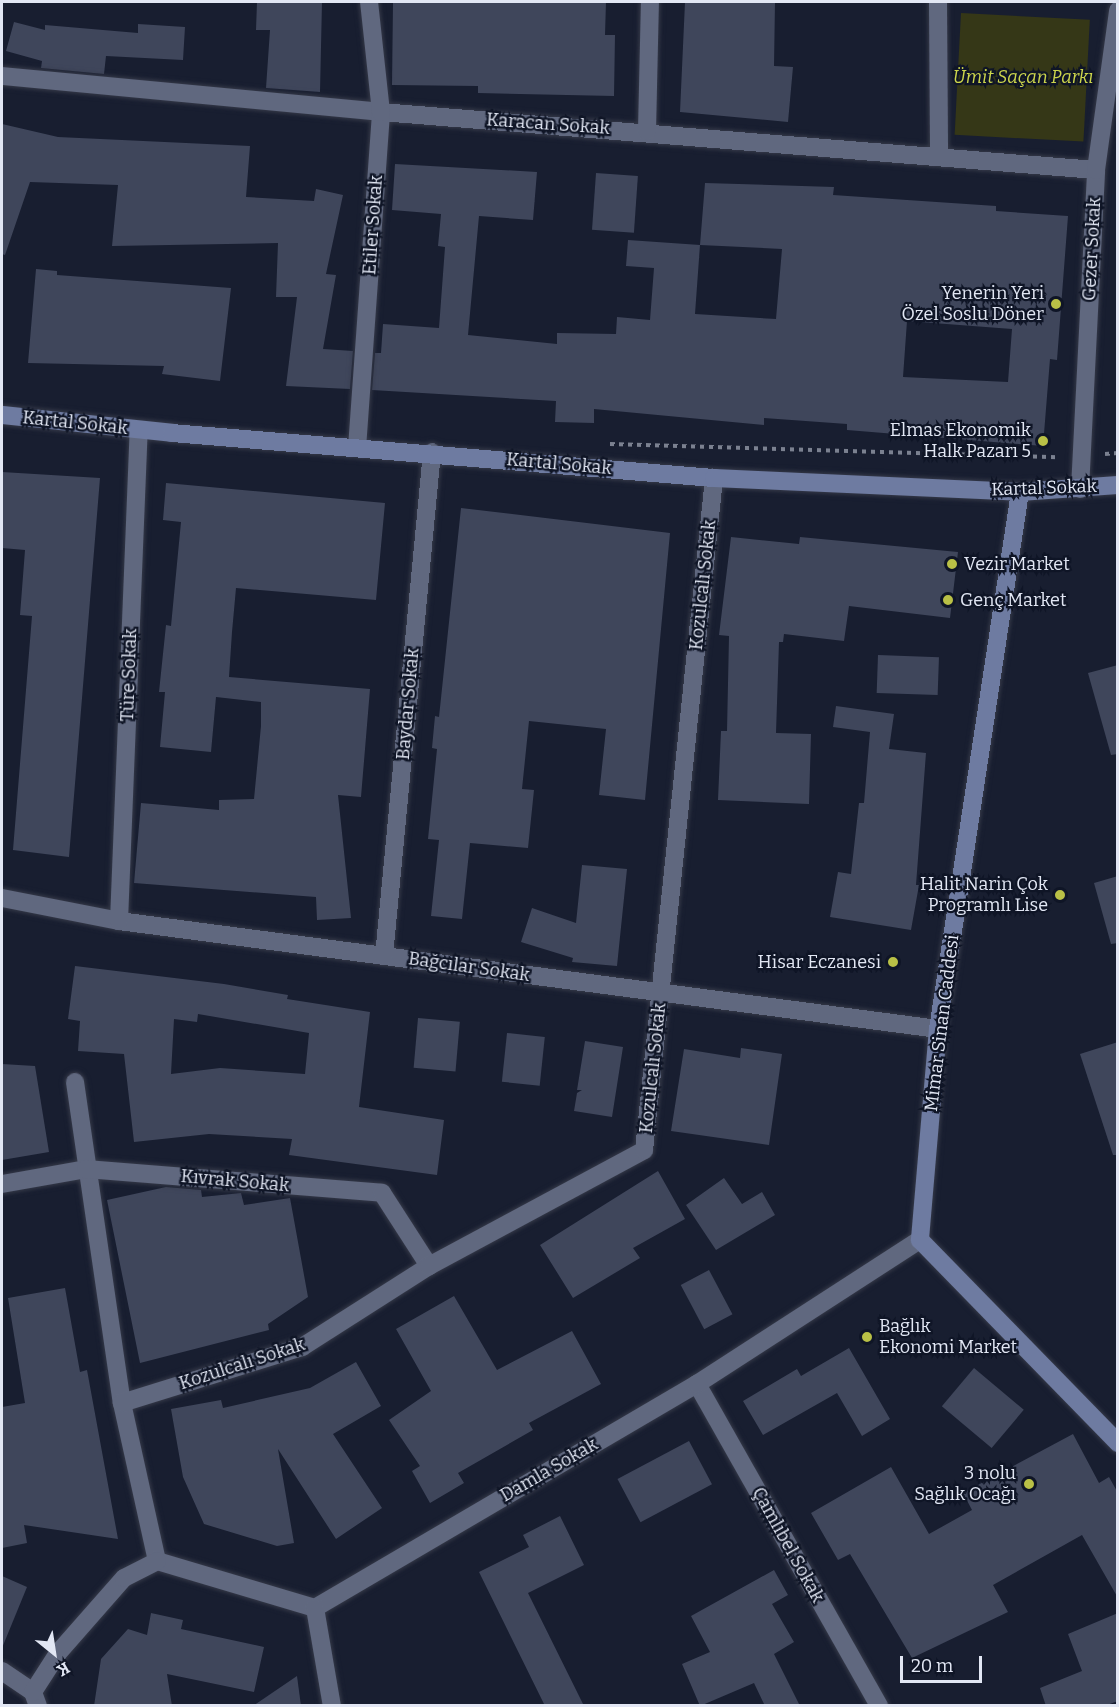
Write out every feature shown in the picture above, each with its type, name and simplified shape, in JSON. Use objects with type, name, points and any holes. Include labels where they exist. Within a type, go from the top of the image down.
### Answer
[{"type":"street","name":"Etiler Sokak","points":[[357,448],[381,112],[369,2]]},
{"type":"street","points":[[647,131],[650,2]]},
{"type":"street","points":[[938,2],[939,155]]},
{"type":"street","name":"Gezer Sokak","points":[[1080,489],[1096,170],[1118,11]]},
{"type":"street","name":"Karacan Sokak","points":[[2,76],[381,112],[647,131],[1096,170]]},
{"type":"street","name":"Kartal Sokak","points":[[2,415],[140,430],[432,452],[714,478],[1020,492],[1118,485]]},
{"type":"street","name":"Türe Sokak","points":[[119,921],[140,430]]},
{"type":"street","name":"Baydar Sokak","points":[[384,956],[432,452]]},
{"type":"street","name":"Kozulcalı Sokak","points":[[122,1403],[302,1347],[429,1266],[644,1150],[714,478]]},
{"type":"street","name":"Mimar Sinan Caddesi","points":[[920,1240],[938,1029],[1020,492]]},
{"type":"street","name":"Bağcılar Sokak","points":[[2,898],[119,921],[938,1029]]},
{"type":"street","points":[[75,1083],[122,1403],[157,1561]]},
{"type":"street","name":"Kıvrak Sokak","points":[[2,1184],[86,1169],[382,1193],[429,1266]]},
{"type":"street","points":[[920,1240],[1118,1443]]},
{"type":"street","name":"Damla Sokak","points":[[315,1608],[697,1384],[920,1240]]},
{"type":"street","name":"Çamlıbel Sokak","points":[[697,1384],[879,1706]]},
{"type":"street","points":[[2,1671],[36,1699],[58,1653],[124,1578],[157,1561],[315,1608],[332,1706]]},
{"type":"path","points":[[607,444],[1082,458],[1118,453]]},
{"type":"green space","name":"Ümit Saçan Parkı","points":[[961,13],[1090,20],[1083,142],[955,135]]},
{"type":"building","points":[[257,2],[322,2],[320,92],[266,88],[270,30],[256,30]]},
{"type":"building","points":[[393,2],[606,2],[605,35],[615,35],[614,96],[478,93],[478,86],[392,85]]},
{"type":"building","points":[[685,2],[775,2],[774,66],[793,67],[788,122],[680,112]]},
{"type":"building","points":[[14,22],[45,30],[45,25],[138,33],[138,24],[185,27],[183,60],[106,56],[104,74],[41,68],[42,61],[6,51]]},
{"type":"building","points":[[2,124],[58,137],[250,146],[246,197],[314,201],[316,189],[343,195],[326,274],[336,275],[323,349],[353,351],[350,389],[286,386],[297,297],[276,297],[278,243],[112,246],[118,185],[30,182],[5,255],[2,254]]},
{"type":"building","points":[[395,164],[537,172],[533,220],[479,216],[468,335],[557,344],[557,333],[616,334],[617,317],[650,320],[654,268],[626,266],[628,240],[700,245],[705,183],[834,187],[833,195],[996,206],[996,211],[1068,216],[1057,360],[1050,359],[1043,446],[847,430],[847,424],[764,418],[764,425],[594,409],[594,423],[555,422],[556,401],[372,390],[375,353],[381,353],[383,324],[439,328],[445,247],[438,246],[441,214],[392,210]],"holes":[[[700,245],[782,249],[776,319],[695,314]],[[907,321],[1012,329],[1008,382],[903,377]]]},
{"type":"building","points":[[596,173],[638,176],[634,233],[592,230]]},
{"type":"building","points":[[36,269],[57,271],[57,275],[231,288],[220,381],[162,374],[164,366],[28,363]]},
{"type":"building","points":[[2,472],[100,478],[69,857],[13,850],[32,616],[20,615],[25,550],[2,548]]},
{"type":"building","points":[[166,483],[385,503],[376,600],[236,588],[232,632],[229,677],[370,689],[361,797],[338,795],[351,918],[317,920],[316,897],[134,883],[141,803],[219,810],[219,800],[254,799],[261,726],[261,702],[216,697],[211,752],[160,747],[165,692],[159,692],[166,625],[171,626],[181,522],[163,520]]},
{"type":"building","points":[[461,508],[670,533],[645,800],[599,795],[606,729],[529,721],[522,789],[534,790],[528,848],[470,843],[462,919],[431,916],[439,840],[428,839],[437,749],[432,748],[435,716],[439,717]]},
{"type":"building","points":[[731,537],[799,544],[800,537],[958,552],[950,618],[849,606],[844,641],[784,634],[783,642],[779,642],[776,733],[811,734],[809,804],[718,800],[721,731],[727,731],[729,636],[719,635]]},
{"type":"building","points":[[878,655],[939,657],[938,695],[877,693]]},
{"type":"building","points":[[1118,665],[1118,754],[1111,755],[1088,673]]},
{"type":"building","points":[[836,706],[894,714],[889,749],[926,753],[916,885],[919,885],[911,930],[830,917],[838,872],[851,874],[859,803],[864,803],[870,732],[833,727]]},
{"type":"building","points":[[582,865],[627,869],[617,966],[572,962],[573,958],[521,942],[532,908],[576,923]]},
{"type":"building","points":[[1118,876],[1118,943],[1111,944],[1094,883]]},
{"type":"building","points":[[75,966],[224,984],[288,995],[287,999],[370,1012],[359,1107],[444,1120],[437,1175],[289,1155],[292,1139],[209,1134],[134,1142],[124,1054],[78,1051],[80,1021],[68,1019]],"holes":[[[198,1014],[309,1033],[305,1074],[220,1068],[171,1074],[174,1019],[197,1022]]]},
{"type":"building","points":[[418,1018],[460,1022],[455,1071],[414,1068]]},
{"type":"building","points":[[507,1033],[545,1037],[540,1086],[502,1082]]},
{"type":"building","points":[[585,1041],[623,1047],[612,1117],[574,1111],[577,1093],[582,1090],[577,1090]]},
{"type":"building","points":[[1118,1042],[1118,1155],[1113,1155],[1080,1054]]},
{"type":"building","points":[[741,1048],[782,1054],[769,1145],[671,1131],[684,1049],[740,1058]]},
{"type":"building","points":[[2,1064],[35,1066],[49,1152],[2,1160]]},
{"type":"building","points":[[658,1171],[685,1219],[633,1248],[640,1258],[573,1298],[540,1245]]},
{"type":"building","points":[[724,1178],[742,1204],[762,1192],[775,1215],[716,1250],[686,1205]]},
{"type":"building","points":[[166,1187],[201,1190],[202,1197],[241,1193],[244,1205],[290,1198],[308,1297],[268,1324],[269,1330],[140,1363],[107,1200]]},
{"type":"building","points":[[709,1270],[732,1314],[704,1329],[681,1285]]},
{"type":"building","points":[[65,1288],[80,1372],[87,1370],[118,1539],[24,1525],[27,1543],[2,1548],[2,1407],[25,1403],[8,1298]]},
{"type":"building","points":[[454,1296],[497,1370],[572,1331],[601,1384],[529,1423],[533,1430],[458,1473],[464,1483],[430,1503],[412,1471],[420,1466],[389,1420],[431,1391],[396,1329]]},
{"type":"building","points":[[849,1348],[890,1419],[862,1436],[837,1393],[763,1435],[743,1401],[797,1369],[801,1376]]},
{"type":"building","points":[[356,1362],[381,1406],[333,1434],[382,1508],[336,1539],[278,1449],[294,1543],[277,1546],[204,1524],[183,1477],[171,1409],[221,1400],[223,1408],[310,1388]]},
{"type":"building","points":[[974,1368],[1024,1410],[992,1448],[942,1406]]},
{"type":"building","points":[[1073,1434],[1099,1483],[1109,1477],[1118,1493],[1118,1598],[1082,1535],[993,1585],[1008,1612],[912,1658],[850,1554],[838,1560],[811,1513],[891,1467],[929,1534],[972,1510],[963,1493]]},
{"type":"building","points":[[689,1441],[712,1484],[640,1522],[617,1479]]},
{"type":"building","points":[[560,1516],[584,1565],[528,1593],[584,1706],[545,1706],[479,1572],[529,1547],[523,1535]]},
{"type":"building","points":[[774,1570],[788,1595],[772,1604],[794,1642],[774,1654],[800,1706],[765,1706],[754,1683],[700,1706],[682,1664],[710,1652],[691,1616]]},
{"type":"building","points":[[2,1576],[27,1587],[2,1648]]},
{"type":"building","points":[[151,1613],[183,1620],[181,1629],[264,1647],[254,1692],[167,1674],[172,1706],[94,1706],[101,1659],[128,1629],[147,1635]]},
{"type":"building","points":[[1118,1613],[1118,1701],[1104,1706],[1046,1706],[1040,1688],[1082,1671],[1068,1634]]},
{"type":"building","points":[[297,1676],[301,1706],[253,1706]]},
{"type":"place","name":"Yenerin Yeri Özel Soslu Döner","points":[[1056,304]]},
{"type":"place","name":"Elmas Ekonomik Halk Pazarı 5","points":[[1043,441]]},
{"type":"place","name":"Vezir Market","points":[[952,564]]},
{"type":"place","name":"Genç Market","points":[[948,600]]},
{"type":"place","name":"Halit Narin Çok Programlı Lise","points":[[1060,895]]},
{"type":"place","name":"Hisar Eczanesi","points":[[893,962]]},
{"type":"place","name":"Bağlık Ekonomi Market","points":[[867,1337]]},
{"type":"place","name":"3 nolu Sağlık Ocağı","points":[[1029,1484]]}]
